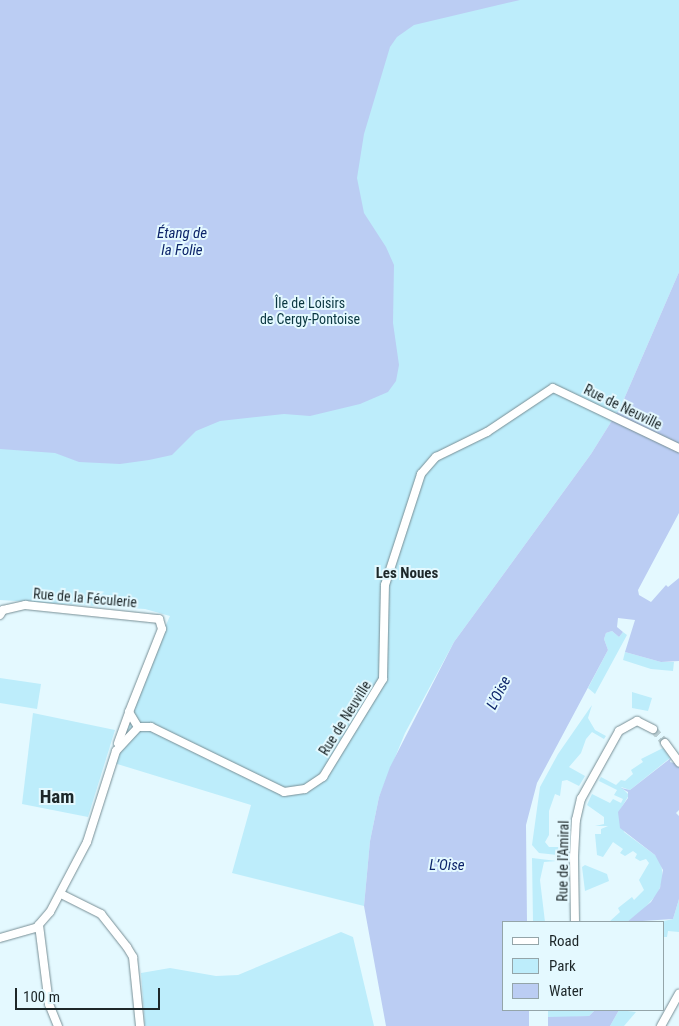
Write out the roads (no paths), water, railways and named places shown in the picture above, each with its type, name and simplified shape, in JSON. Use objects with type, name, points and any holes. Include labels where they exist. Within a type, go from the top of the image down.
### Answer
[{"type":"street","name":"Rue de Neuville","points":[[138,727],[151,727],[284,792],[299,792],[317,782],[328,770],[383,678],[385,585],[424,469],[436,457],[487,432],[551,388],[576,398],[679,448]]},
{"type":"street","name":"Rue de la Féculerie","points":[[0,615],[3,610],[25,605],[133,614],[157,618],[162,622],[162,629],[130,712]]},
{"type":"street","points":[[116,751],[138,727],[130,712]]},
{"type":"street","points":[[0,938],[39,925],[60,894],[87,842],[130,712]]},
{"type":"street","name":"Rue de l'Amiral","points":[[575,921],[574,856],[576,820],[581,798],[619,731],[636,721],[653,729]]},
{"type":"street","points":[[666,744],[679,762]]},
{"type":"street","points":[[60,894],[101,914],[127,947],[133,957],[140,1026]]},
{"type":"street","points":[[39,925],[49,1004],[58,1026]]},
{"type":"street","points":[[661,1026],[679,994]]},
{"type":"water","name":"Étang de la Folie","points":[[0,0],[520,0],[414,25],[397,37],[390,47],[364,134],[357,178],[364,213],[386,247],[394,265],[393,323],[399,365],[396,381],[388,392],[360,404],[310,416],[284,414],[220,421],[196,431],[172,455],[149,460],[120,464],[79,462],[55,453],[0,449]]},
{"type":"water","name":"L’Oise","points":[[679,272],[679,513],[638,590],[639,595],[651,602],[666,585],[668,587],[679,578],[679,661],[661,662],[625,652],[635,620],[618,618],[617,627],[623,632],[619,637],[612,631],[606,633],[604,639],[608,650],[537,783],[526,825],[527,921],[502,921],[502,1011],[529,1011],[529,1026],[386,1026],[364,906],[370,841],[379,797],[390,767],[454,642],[591,454],[621,406]]},
{"type":"water","points":[[671,758],[670,762],[674,763],[679,759],[679,810],[676,813],[679,816],[679,899],[673,919],[628,921],[651,902],[660,888],[663,870],[655,855],[620,828],[618,812],[628,798],[628,792],[621,788],[630,790]]},
{"type":"water","points":[[594,1011],[618,1011],[610,1026],[548,1026],[548,1017],[589,1016]]},
{"type":"tunnel","points":[[653,729],[665,743]]},
{"type":"district","name":"Les Noues","points":[[407,574]]},
{"type":"district","name":"Ham","points":[[57,797]]},
{"type":"park label","name":"Île de Loisirs de Cergy-Pontoise","points":[[310,312]]},
{"type":"water label","name":"L'Oise","points":[[499,693]]}]
